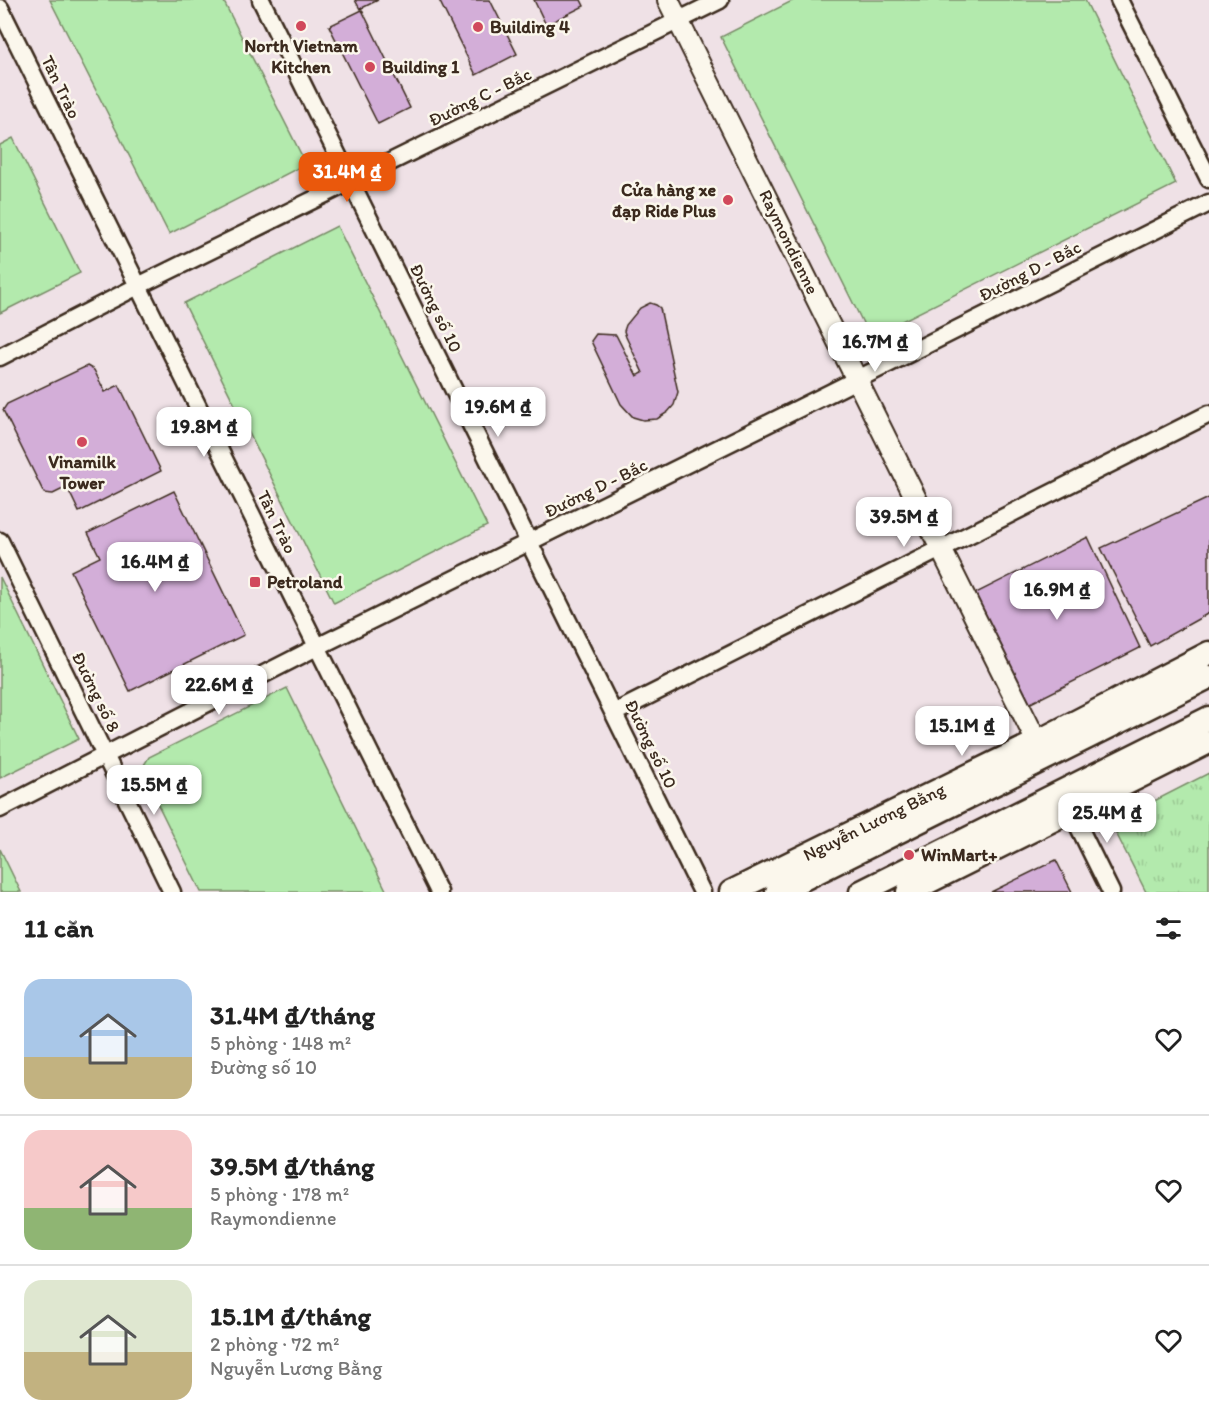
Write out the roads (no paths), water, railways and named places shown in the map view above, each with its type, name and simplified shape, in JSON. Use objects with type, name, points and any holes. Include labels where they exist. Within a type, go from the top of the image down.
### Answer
[{"type":"main road","name":"Nguyễn Lương Bằng","points":[[777,892],[1041,750],[1209,653]]},
{"type":"main road","name":"Nguyễn Lương Bằng","points":[[731,892],[1041,750],[1209,677]]},
{"type":"main road","points":[[908,892],[1209,718]]},
{"type":"main road","points":[[861,892],[1209,742]]},
{"type":"main road","points":[[1041,750],[1067,802]]},
{"type":"street","name":"Đường số 10","points":[[261,0],[702,892]]},
{"type":"street","name":"Raymondienne","points":[[668,0],[1041,750]]},
{"type":"street","name":"Đường C - Bắc","points":[[0,357],[138,286],[720,0]]},
{"type":"street","points":[[1119,0],[1209,179]]},
{"type":"street","name":"Tân Trào","points":[[0,8],[439,892]]},
{"type":"street","name":"Đường D - Bắc","points":[[0,808],[317,647],[1209,203]]},
{"type":"street","points":[[614,713],[1209,414]]},
{"type":"street","name":"Đường số 8","points":[[0,541],[172,892]]},
{"type":"street","points":[[1067,802],[1111,892]]},
{"type":"place","name":"North Vietnam Kitchen","points":[[301,26]]},
{"type":"place","name":"Building 4","points":[[478,27]]},
{"type":"place","name":"Building 1","points":[[370,67]]},
{"type":"place","name":"Cửa hàng xe đạp Ride Plus","points":[[728,200]]},
{"type":"place","name":"Vinamilk Tower","points":[[82,442]]},
{"type":"place","name":"Petroland","points":[[255,582]]},
{"type":"place","name":"WinMart+","points":[[909,855]]}]
